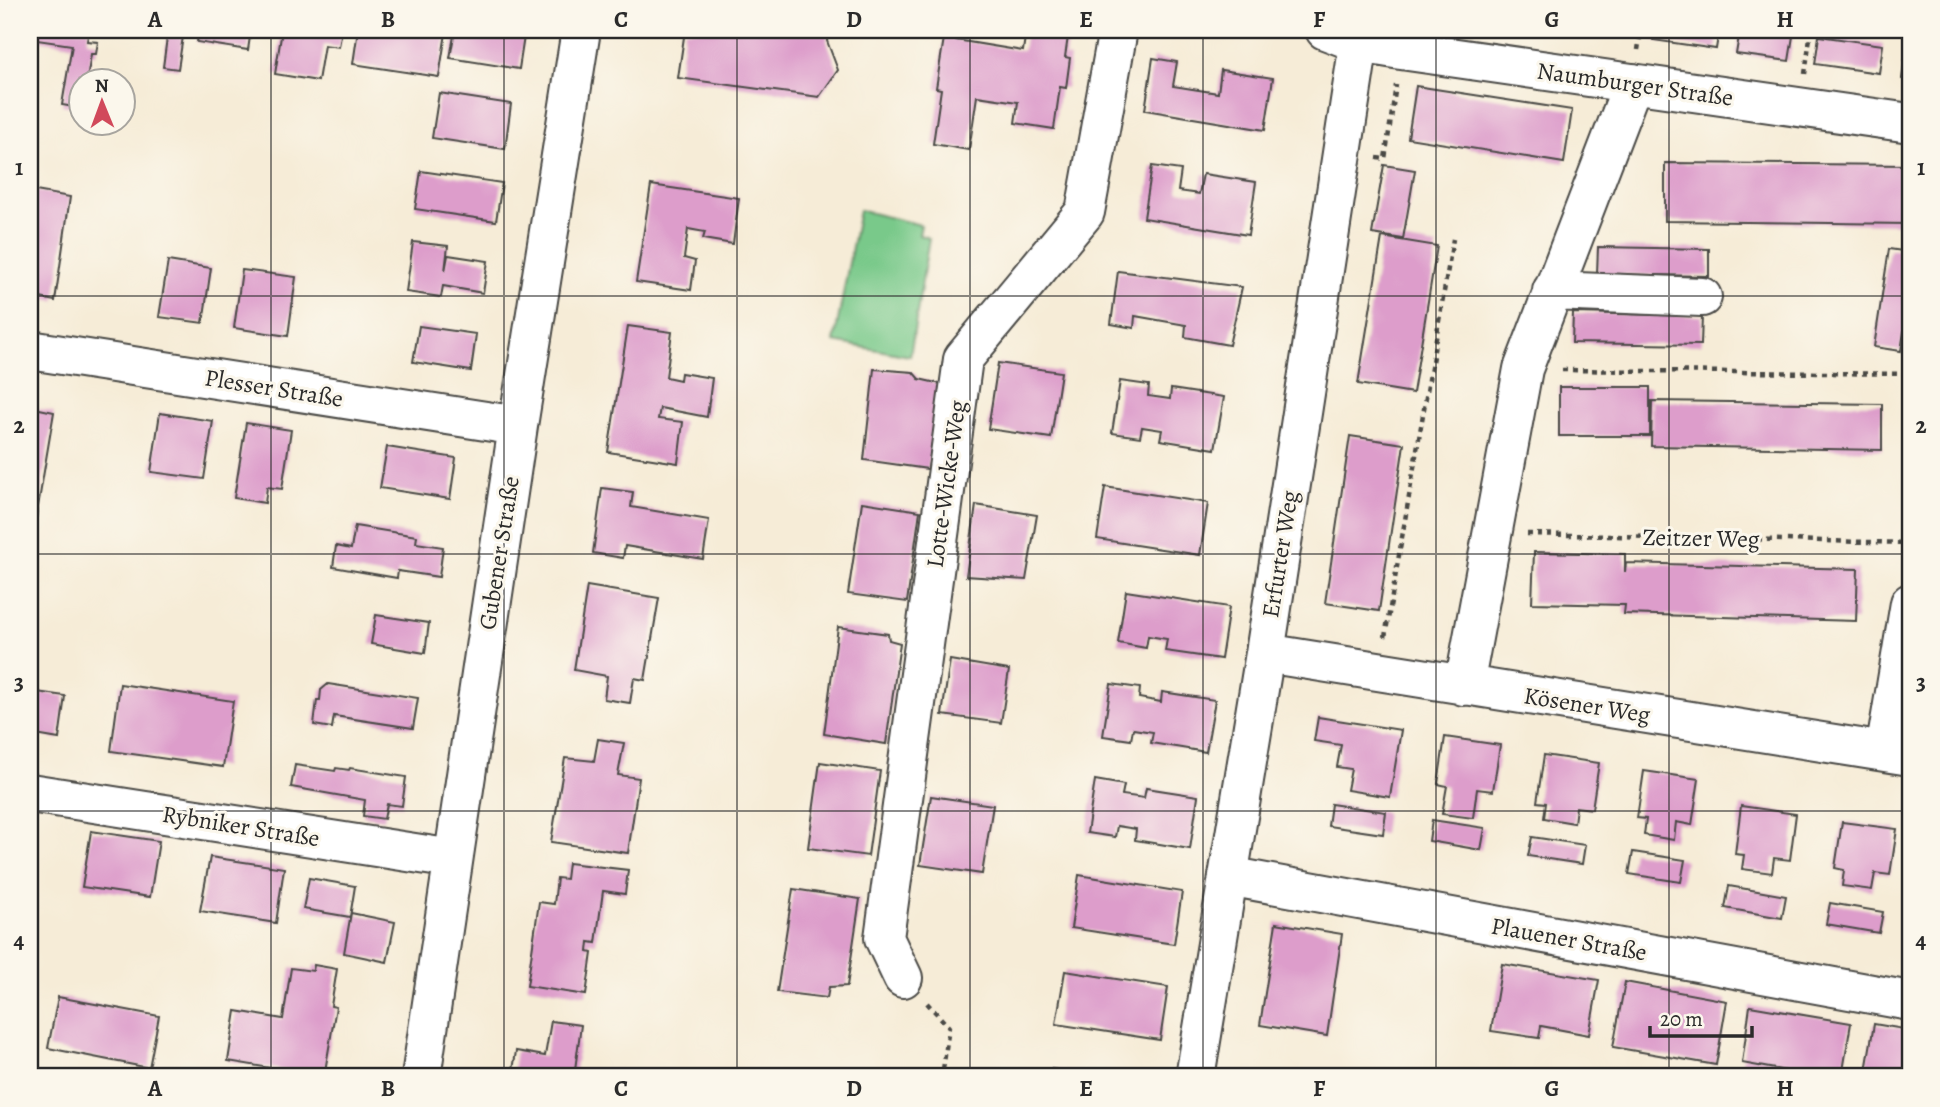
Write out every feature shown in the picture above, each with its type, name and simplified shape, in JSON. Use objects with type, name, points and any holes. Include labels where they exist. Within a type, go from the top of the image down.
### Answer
[{"type":"street","name":"Gubener Straße","points":[[421,1077],[580,30]]},
{"type":"street","name":"Lotte-Wicke-Weg","points":[[903,978],[884,939],[963,359],[1085,212],[1118,30]]},
{"type":"street","name":"Naumburger Straße","points":[[1349,34],[1633,83],[1910,123]]},
{"type":"street","name":"Erfurter Weg","points":[[1195,1077],[1265,653],[1349,34]]},
{"type":"street","points":[[1464,686],[1523,369],[1633,83]]},
{"type":"street","points":[[1552,291],[1702,297]]},
{"type":"street","name":"Plesser Straße","points":[[30,350],[518,426]]},
{"type":"street","points":[[1898,754],[1910,603]]},
{"type":"street","name":"Kösener Weg","points":[[1265,653],[1898,754]]},
{"type":"street","name":"Rybniker Straße","points":[[30,793],[453,859]]},
{"type":"street","name":"Plauener Straße","points":[[1228,876],[1910,1001]]},
{"type":"path","points":[[1379,672],[1453,239]]},
{"type":"path","points":[[1523,369],[1910,374]]},
{"type":"path","name":"Zeitzer Weg","points":[[1491,534],[1910,543]]},
{"type":"path","points":[[903,978],[949,1027],[942,1077]]},
{"type":"green space","points":[[859,210],[921,225],[919,235],[929,238],[910,356],[834,342]]},
{"type":"building","points":[[30,30],[89,30],[87,41],[98,42],[96,54],[91,54],[89,66],[68,66],[72,45],[30,39]]},
{"type":"building","points":[[168,30],[184,30],[178,69],[163,67]]},
{"type":"building","points":[[199,30],[251,30],[248,50],[197,42]]},
{"type":"building","points":[[282,30],[342,30],[339,47],[324,45],[318,81],[275,74]]},
{"type":"building","points":[[358,30],[424,30],[446,33],[439,77],[353,64]]},
{"type":"building","points":[[455,30],[525,30],[519,69],[450,58]]},
{"type":"building","points":[[685,30],[829,30],[827,41],[838,70],[819,97],[678,78]]},
{"type":"building","points":[[914,30],[948,30],[947,37]]},
{"type":"building","points":[[1026,30],[1069,30],[1065,57],[1070,58],[1066,88],[1060,87],[1054,129],[1015,123],[1018,102],[977,96],[969,150],[933,144],[941,89],[936,88],[944,38],[1023,51]]},
{"type":"building","points":[[1592,30],[1625,30],[1624,36]]},
{"type":"building","points":[[1654,30],[1719,30],[1716,49],[1653,40]]},
{"type":"building","points":[[1740,30],[1794,30],[1789,61],[1736,54]]},
{"type":"building","points":[[1910,31],[1910,80],[1902,79]]},
{"type":"building","points":[[1819,36],[1883,45],[1879,73],[1815,64]]},
{"type":"building","points":[[1153,58],[1177,62],[1173,86],[1218,93],[1221,70],[1273,78],[1265,130],[1145,110]]},
{"type":"building","points":[[66,81],[66,106],[62,105]]},
{"type":"building","points":[[1416,86],[1572,110],[1564,163],[1408,138]]},
{"type":"building","points":[[439,93],[511,104],[505,149],[432,138]]},
{"type":"building","points":[[1665,163],[1910,165],[1910,224],[1665,221]]},
{"type":"building","points":[[1384,165],[1415,170],[1403,239],[1372,234]]},
{"type":"building","points":[[1152,166],[1181,170],[1178,191],[1199,194],[1203,174],[1256,182],[1248,235],[1144,218]]},
{"type":"building","points":[[421,171],[502,183],[496,221],[415,209]]},
{"type":"building","points":[[651,185],[739,198],[733,244],[703,239],[705,232],[688,229],[684,258],[695,261],[691,290],[636,282]]},
{"type":"building","points":[[30,190],[70,197],[55,301],[30,296]]},
{"type":"building","points":[[1382,237],[1437,246],[1413,393],[1358,384]]},
{"type":"building","points":[[413,242],[448,246],[445,271],[448,255],[488,261],[483,293],[443,286],[441,297],[406,292]]},
{"type":"building","points":[[1598,247],[1709,249],[1709,276],[1597,274]]},
{"type":"building","points":[[1889,249],[1910,252],[1910,293],[1901,351],[1874,347]]},
{"type":"building","points":[[168,261],[211,268],[203,323],[159,317]]},
{"type":"building","points":[[242,270],[296,277],[288,336],[234,328]]},
{"type":"building","points":[[1118,271],[1242,287],[1229,345],[1185,337],[1186,325],[1135,316],[1134,328],[1111,324]]},
{"type":"building","points":[[1573,313],[1702,316],[1701,345],[1572,343]]},
{"type":"building","points":[[419,326],[476,334],[471,371],[413,362]]},
{"type":"building","points":[[628,326],[672,332],[666,377],[680,380],[681,373],[712,378],[707,417],[660,408],[658,419],[683,422],[678,463],[608,452]]},
{"type":"building","points":[[998,363],[1061,372],[1051,438],[988,429]]},
{"type":"building","points":[[874,369],[913,372],[919,379],[941,384],[928,469],[864,460]]},
{"type":"building","points":[[1120,381],[1149,385],[1148,396],[1170,399],[1171,389],[1224,397],[1215,449],[1160,440],[1162,430],[1142,427],[1140,437],[1112,433]]},
{"type":"building","points":[[1559,387],[1650,387],[1650,436],[1559,436]]},
{"type":"building","points":[[1652,401],[1882,404],[1882,450],[1651,446]]},
{"type":"building","points":[[30,407],[54,412],[31,548],[30,548]]},
{"type":"building","points":[[160,413],[213,421],[204,479],[151,472]]},
{"type":"building","points":[[246,423],[291,430],[282,489],[267,487],[265,503],[234,498]]},
{"type":"building","points":[[1350,436],[1404,444],[1379,611],[1325,603]]},
{"type":"building","points":[[387,447],[456,458],[450,499],[380,488]]},
{"type":"building","points":[[1105,487],[1208,503],[1200,555],[1097,539]]},
{"type":"building","points":[[602,488],[633,492],[631,507],[709,520],[703,559],[625,546],[623,558],[593,553]]},
{"type":"building","points":[[862,502],[920,511],[907,602],[848,594]]},
{"type":"building","points":[[976,505],[1037,515],[1026,580],[966,576]]},
{"type":"building","points":[[355,526],[417,536],[416,543],[443,547],[439,577],[398,571],[397,578],[333,567],[336,546],[351,549]]},
{"type":"building","points":[[1534,552],[1625,554],[1625,572],[1626,563],[1858,569],[1856,621],[1624,614],[1625,605],[1532,603]]},
{"type":"building","points":[[587,586],[659,598],[645,680],[634,678],[630,703],[604,699],[607,676],[574,670]]},
{"type":"building","points":[[1126,591],[1229,607],[1221,659],[1165,651],[1167,639],[1148,636],[1146,648],[1118,643]]},
{"type":"building","points":[[376,615],[429,623],[425,653],[371,644]]},
{"type":"building","points":[[838,627],[888,634],[889,640],[900,643],[886,744],[824,734]]},
{"type":"building","points":[[950,660],[1009,670],[1001,723],[942,715]]},
{"type":"building","points":[[120,684],[233,701],[223,767],[111,751]]},
{"type":"building","points":[[328,684],[418,698],[413,728],[334,716],[332,728],[314,725],[317,700],[320,700],[321,690]]},
{"type":"building","points":[[1111,684],[1140,688],[1139,698],[1161,702],[1162,692],[1215,700],[1206,752],[1151,743],[1153,732],[1133,729],[1131,740],[1103,736]]},
{"type":"building","points":[[30,691],[65,696],[59,739],[30,734]]},
{"type":"building","points":[[1318,717],[1401,730],[1390,797],[1347,790],[1351,769],[1337,767],[1341,745],[1314,741]]},
{"type":"building","points":[[1445,737],[1500,745],[1493,791],[1477,789],[1473,818],[1442,814],[1447,786],[1438,784]]},
{"type":"building","points":[[598,739],[624,743],[618,775],[639,778],[628,853],[551,842],[565,758],[594,761]]},
{"type":"building","points":[[1544,755],[1599,763],[1592,809],[1576,807],[1574,823],[1544,818],[1546,803],[1537,802]]},
{"type":"building","points":[[820,762],[880,771],[868,856],[808,848]]},
{"type":"building","points":[[295,765],[335,771],[336,768],[350,768],[406,777],[402,806],[387,804],[384,819],[363,816],[365,800],[291,787]]},
{"type":"building","points":[[1644,771],[1699,779],[1692,825],[1676,822],[1674,840],[1644,835],[1646,819],[1637,818]]},
{"type":"building","points":[[1095,780],[1124,785],[1122,795],[1144,798],[1146,788],[1198,796],[1190,849],[1135,840],[1136,829],[1117,826],[1115,837],[1087,833]]},
{"type":"building","points":[[931,796],[993,805],[982,874],[920,865]]},
{"type":"building","points":[[1331,804],[1386,812],[1383,834],[1328,826]]},
{"type":"building","points":[[1741,806],[1796,814],[1790,860],[1774,858],[1772,873],[1742,869],[1744,855],[1735,854]]},
{"type":"building","points":[[1432,820],[1485,828],[1481,850],[1429,841]]},
{"type":"building","points":[[1842,822],[1897,829],[1890,875],[1875,873],[1872,890],[1842,886],[1844,870],[1835,868]]},
{"type":"building","points":[[91,831],[159,841],[150,897],[82,887]]},
{"type":"building","points":[[1532,837],[1585,845],[1582,864],[1528,856]]},
{"type":"building","points":[[1633,852],[1685,860],[1681,882],[1629,874]]},
{"type":"building","points":[[210,857],[284,868],[276,923],[200,911]]},
{"type":"building","points":[[568,863],[628,870],[625,894],[603,891],[596,943],[589,942],[588,952],[592,953],[586,995],[527,986],[539,902],[554,904],[557,878],[566,879]]},
{"type":"building","points":[[1079,875],[1182,892],[1174,944],[1071,928]]},
{"type":"building","points":[[309,878],[355,886],[350,917],[303,909]]},
{"type":"building","points":[[1729,886],[1786,896],[1782,918],[1725,908]]},
{"type":"building","points":[[793,889],[860,899],[847,986],[829,987],[827,998],[777,992]]},
{"type":"building","points":[[1830,903],[1883,912],[1879,933],[1826,924]]},
{"type":"building","points":[[351,913],[395,922],[387,962],[344,953]]},
{"type":"building","points":[[1276,923],[1342,934],[1327,1036],[1260,1025]]},
{"type":"building","points":[[1502,964],[1599,980],[1589,1035],[1541,1026],[1539,1038],[1491,1031]]},
{"type":"building","points":[[314,965],[337,969],[331,1006],[336,1007],[324,1077],[228,1061],[236,1011],[283,1019],[291,968],[313,971]]},
{"type":"building","points":[[1065,971],[1168,987],[1160,1040],[1056,1024]]},
{"type":"building","points":[[1625,982],[1727,1001],[1716,1065],[1613,1047]]},
{"type":"building","points":[[58,997],[159,1016],[149,1068],[48,1048]]},
{"type":"building","points":[[1750,1006],[1851,1023],[1842,1077],[1819,1077],[1742,1063]]},
{"type":"building","points":[[551,1021],[581,1025],[574,1077],[512,1077],[516,1051],[545,1056]]},
{"type":"building","points":[[1874,1024],[1910,1030],[1910,1077],[1865,1077]]},
{"type":"building","points":[[1052,1069],[1092,1076],[1092,1077],[1050,1077]]}]
